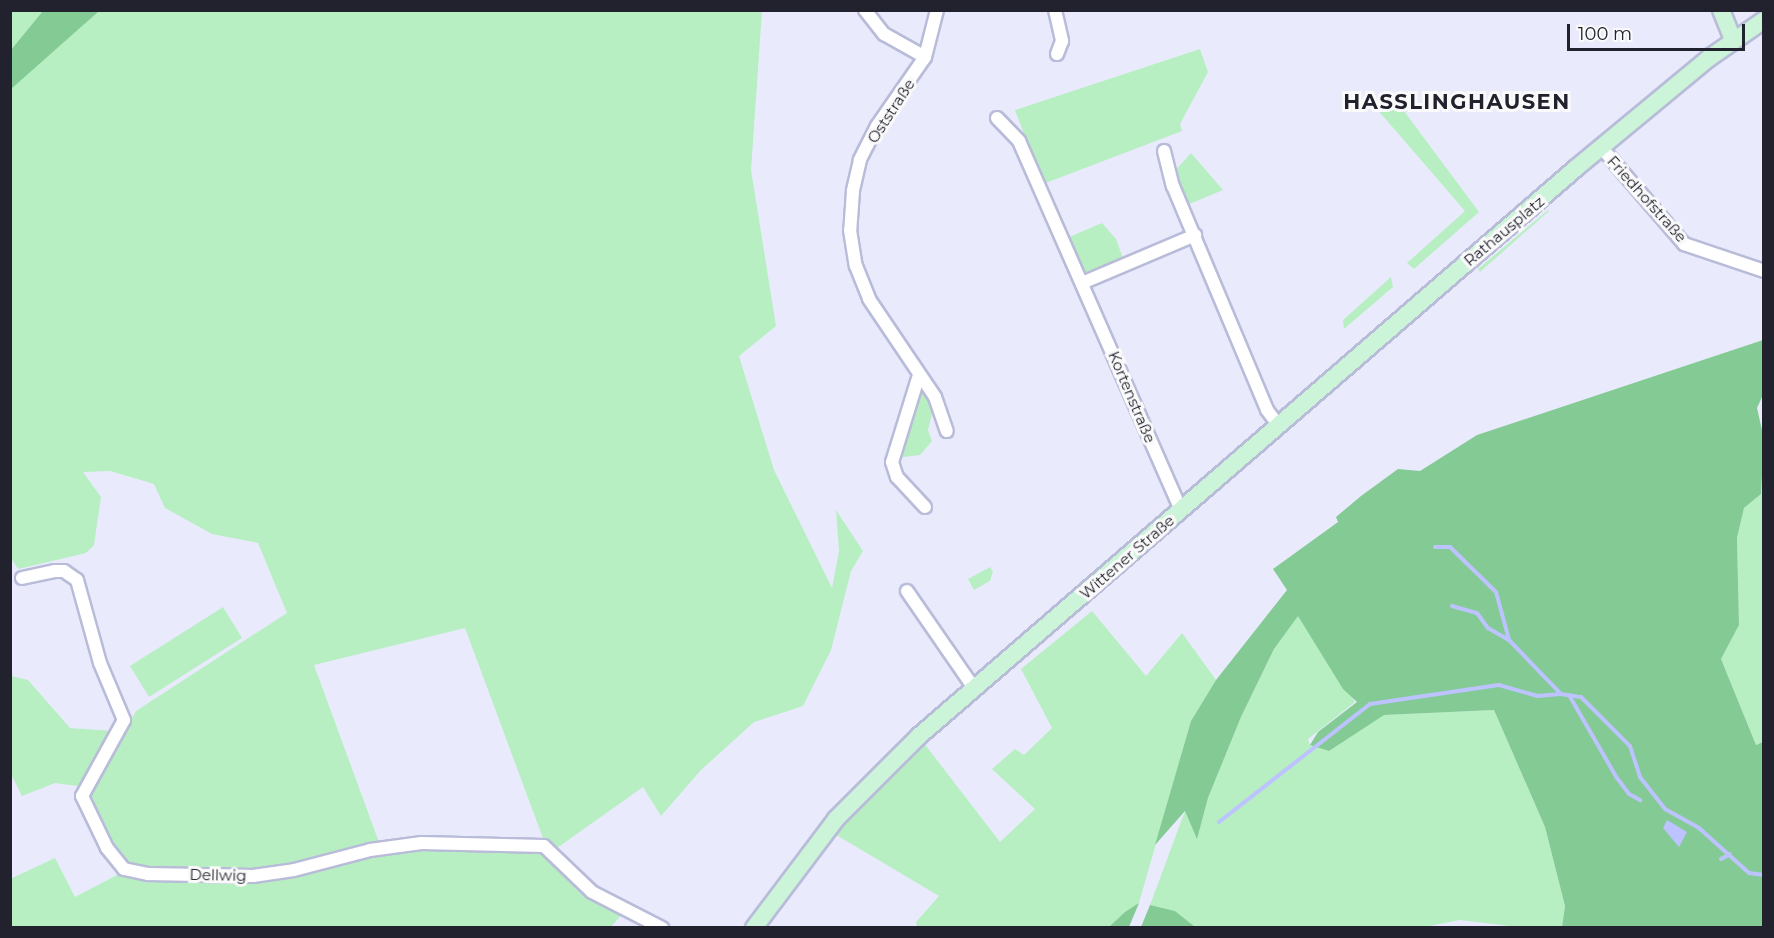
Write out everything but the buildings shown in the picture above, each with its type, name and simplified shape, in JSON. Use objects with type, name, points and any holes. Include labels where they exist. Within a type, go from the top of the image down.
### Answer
[{"type":"main road","points":[[1721,10],[1733,40]]},
{"type":"main road","name":"Rathausplatz","points":[[1279,426],[1601,147],[1733,40],[1764,20]]},
{"type":"main road","name":"Wittener Straße","points":[[754,927],[795,869],[859,793],[974,688],[1279,426]]},
{"type":"street","points":[[865,10],[884,34],[925,57]]},
{"type":"street","name":"Oststraße","points":[[937,10],[925,57],[877,126],[860,160],[853,191],[850,230],[856,266],[869,299],[940,405],[947,431]]},
{"type":"street","points":[[1055,10],[1062,41],[1057,54]]},
{"type":"street","name":"Kortenstraße","points":[[997,118],[1019,141],[1181,510]]},
{"type":"street","name":"Friedhofstraße","points":[[1601,147],[1684,244],[1764,271]]},
{"type":"street","points":[[1164,151],[1173,186],[1267,410],[1279,426]]},
{"type":"street","points":[[1082,283],[1195,235]]},
{"type":"street","points":[[919,375],[892,462],[897,477],[925,507]]},
{"type":"street","name":"Dellwig","points":[[22,578],[64,571],[77,580],[100,663],[124,720],[82,796],[107,848],[124,869],[148,874],[253,876],[294,870],[370,850],[422,843],[544,846],[592,892],[662,927]]},
{"type":"street","points":[[907,591],[974,688]]},
{"type":"green space","points":[[10,11],[762,11],[751,170],[776,326],[739,356],[774,470],[832,588],[839,551],[836,510],[863,551],[851,571],[831,650],[803,706],[754,722],[701,770],[661,816],[643,787],[557,848],[544,841],[465,628],[314,665],[380,845],[271,872],[123,868],[88,800],[136,711],[287,613],[258,543],[212,534],[165,508],[154,484],[110,471],[83,472],[101,497],[94,545],[86,553],[18,569],[11,558]]},
{"type":"green space","points":[[43,11],[99,11],[11,89],[11,50]]},
{"type":"green space","points":[[1200,49],[1208,72],[1180,124],[1182,131],[1043,184],[1015,110]]},
{"type":"green space","points":[[1384,101],[1401,107],[1479,212],[1414,269],[1407,263],[1465,211],[1376,108]]},
{"type":"green space","points":[[1191,153],[1223,190],[1187,205],[1173,173]]},
{"type":"green space","points":[[1549,211],[1480,272],[1478,269]]},
{"type":"green space","points":[[1102,223],[1116,239],[1124,261],[1086,276],[1067,238]]},
{"type":"green space","points":[[1391,277],[1393,287],[1344,329],[1343,320]]},
{"type":"green space","points":[[1763,340],[1763,395],[1757,408],[1764,439],[1761,494],[1744,508],[1737,538],[1739,625],[1721,659],[1756,745],[1763,742],[1763,927],[1562,927],[1565,906],[1545,827],[1494,710],[1384,715],[1329,751],[1310,745],[1318,732],[1357,702],[1343,689],[1298,616],[1274,649],[1241,717],[1208,798],[1197,839],[1185,811],[1155,845],[1191,721],[1216,680],[1287,590],[1273,569],[1338,522],[1336,517],[1398,469],[1420,471],[1477,435]]},
{"type":"green space","points":[[920,388],[933,409],[928,430],[932,441],[920,455],[903,457],[900,454]]},
{"type":"green space","points":[[1763,473],[1763,742],[1756,745],[1721,659],[1739,625],[1737,538],[1744,508],[1761,494]]},
{"type":"green space","points":[[990,567],[993,572],[990,581],[974,590],[968,579]]},
{"type":"green space","points":[[223,607],[242,638],[149,697],[130,666]]},
{"type":"green space","points":[[1092,611],[1146,676],[1182,633],[1216,680],[1191,721],[1139,903],[1109,927],[917,927],[916,922],[939,896],[833,833],[923,742],[1000,842],[1035,809],[992,769],[1015,749],[1024,755],[1052,728],[1021,669]]},
{"type":"green space","points":[[1298,615],[1355,702],[1308,739],[1310,745],[1329,751],[1383,715],[1494,710],[1545,827],[1565,906],[1562,927],[1518,927],[1460,920],[1419,928],[1195,928],[1175,911],[1150,905],[1185,811],[1197,838],[1208,798],[1241,717],[1274,649]]},
{"type":"green space","points":[[11,676],[28,680],[70,728],[113,731],[84,787],[55,783],[22,796],[11,774]]},
{"type":"green space","points":[[429,846],[541,852],[594,896],[625,911],[610,928],[11,927],[10,879],[55,858],[75,897],[119,874],[139,878],[276,876],[366,855]]},
{"type":"green space","points":[[1139,903],[1129,927],[1109,927],[1125,912]]},
{"type":"green space","points":[[1150,905],[1175,911],[1195,927],[1141,927]]},
{"type":"water","points":[[1667,820],[1687,832],[1679,847],[1663,828]]},
{"type":"waterway","points":[[1435,547],[1450,547],[1496,592],[1509,640],[1561,694],[1581,697],[1630,746],[1640,777],[1665,809],[1699,828],[1749,873],[1764,875]]},
{"type":"waterway","points":[[1452,606],[1477,613],[1488,628],[1509,640]]},
{"type":"waterway","points":[[1219,822],[1370,704],[1499,685],[1537,696],[1561,694]]},
{"type":"waterway","points":[[1569,695],[1617,778],[1629,794],[1640,800]]},
{"type":"waterway","points":[[1721,859],[1730,854]]},
{"type":"district","name":"HASSLINGHAUSEN","points":[[1457,102]]}]
